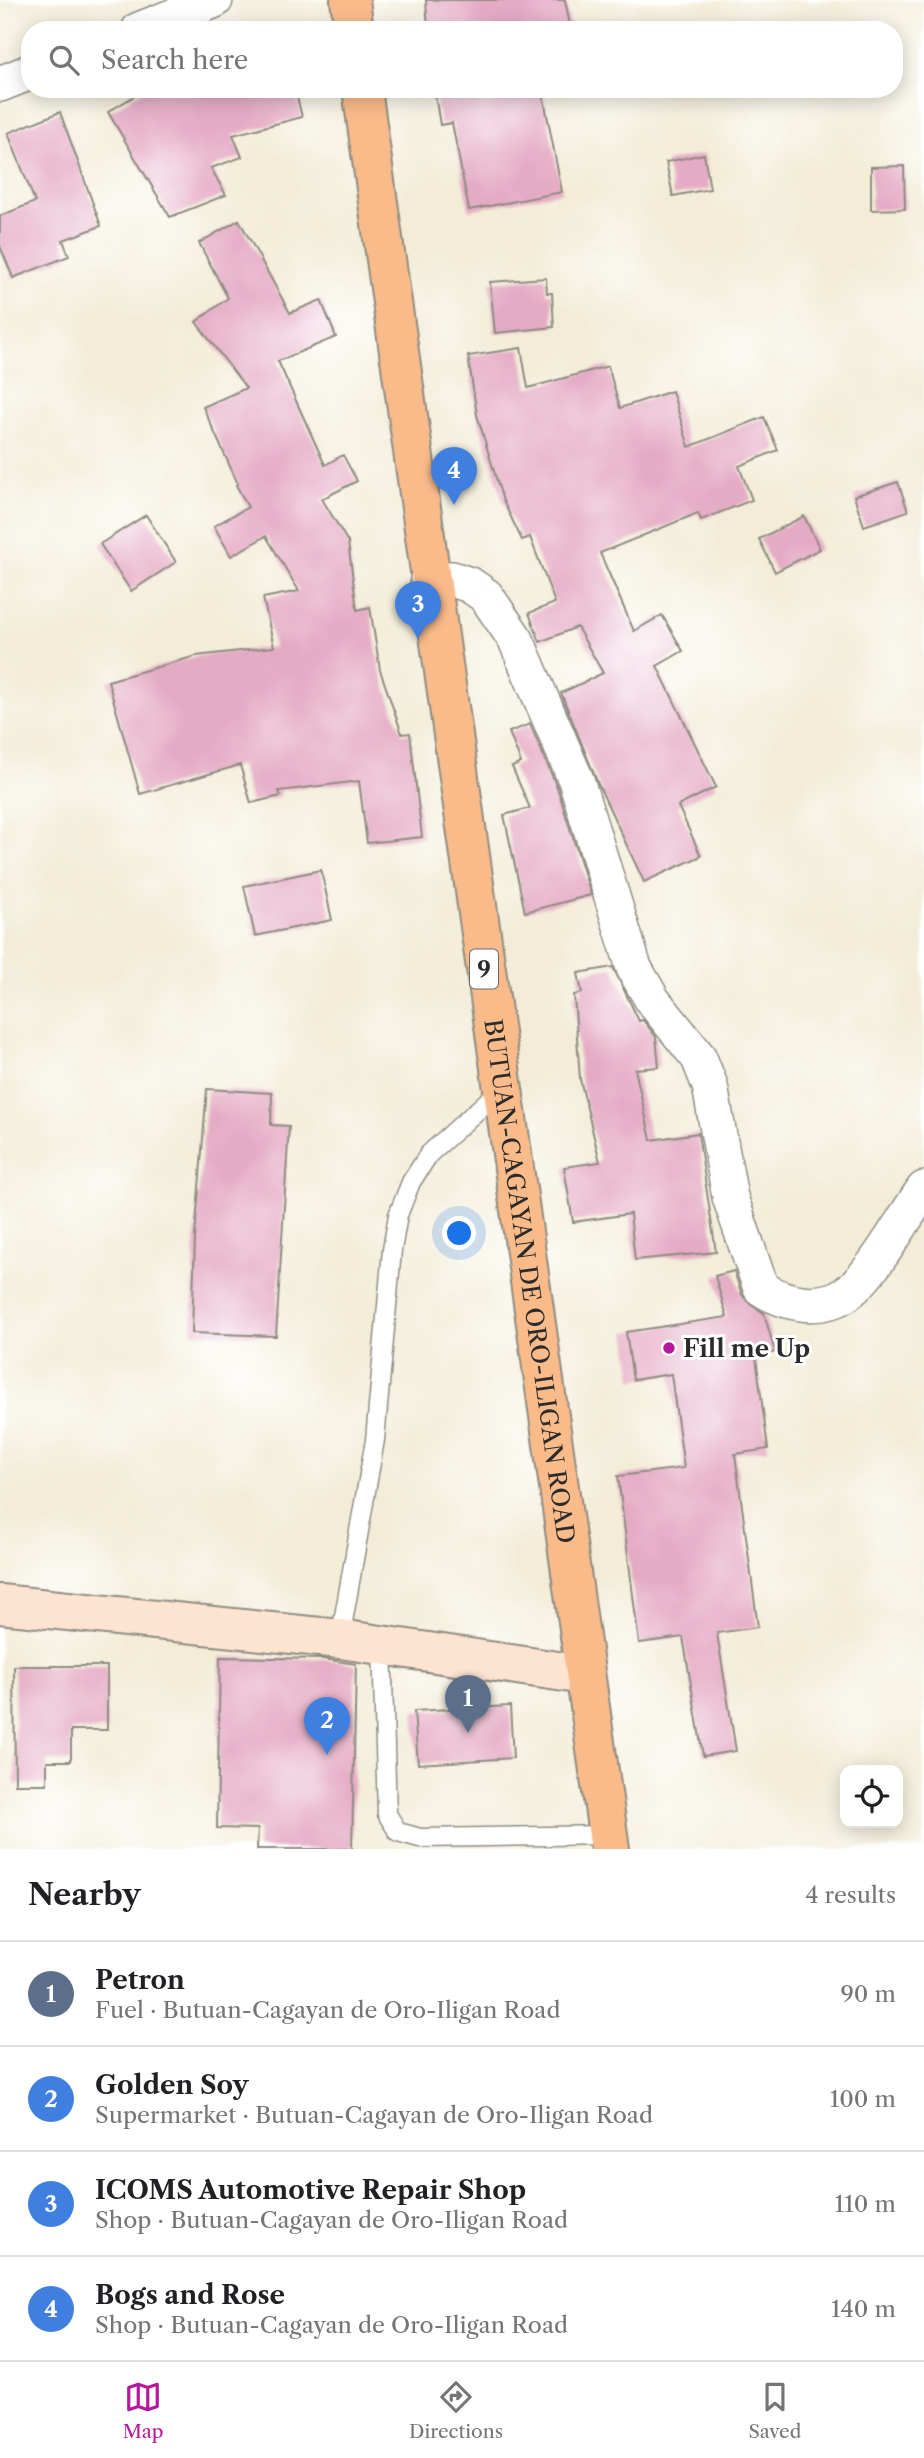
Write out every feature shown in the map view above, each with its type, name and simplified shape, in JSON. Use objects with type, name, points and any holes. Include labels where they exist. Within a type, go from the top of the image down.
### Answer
[{"type":"highway","points":[[350,0],[353,21]]},
{"type":"highway","name":"BUTUAN-CAGAYAN DE ORO-ILIGAN ROAD","points":[[363,98],[428,578],[609,1842]]},
{"type":"street","points":[[162,21],[215,0]]},
{"type":"street","points":[[0,84],[21,76]]},
{"type":"street","points":[[428,578],[452,579],[470,585],[486,596],[516,640],[576,780],[634,968],[653,1001],[699,1058],[710,1086],[730,1197],[761,1287],[791,1302],[830,1301],[847,1293],[863,1276],[924,1189]]},
{"type":"street","points":[[0,1604],[382,1644],[585,1675]]},
{"type":"lane","points":[[340,1639],[375,1440],[392,1250],[398,1215],[411,1182],[429,1154],[501,1089]]},
{"type":"lane","points":[[382,1644],[387,1814],[398,1832],[420,1838],[609,1842]]},
{"type":"building","points":[[426,0],[565,0],[569,21],[427,21]]},
{"type":"building","points":[[131,98],[297,98],[302,117],[233,135],[242,157],[211,168],[226,195],[170,217],[108,112]]},
{"type":"building","points":[[436,98],[544,98],[562,192],[469,210],[452,123],[440,125]]},
{"type":"building","points":[[60,112],[101,226],[63,240],[69,256],[13,278],[0,246],[0,216],[35,202],[8,133]]},
{"type":"building","points":[[704,154],[710,189],[673,196],[666,162]]},
{"type":"building","points":[[904,166],[905,209],[871,210],[871,167]]},
{"type":"building","points":[[239,220],[290,313],[321,300],[336,337],[278,361],[325,465],[343,455],[357,481],[322,499],[348,542],[357,610],[370,607],[380,670],[402,734],[410,733],[422,837],[367,843],[359,781],[279,791],[281,796],[251,803],[240,765],[140,794],[108,681],[196,656],[274,647],[263,598],[299,591],[266,536],[231,556],[214,526],[248,507],[203,407],[246,388],[196,322],[228,298],[199,243]]},
{"type":"building","points":[[546,278],[547,293],[552,293],[554,327],[495,333],[490,282]]},
{"type":"building","points":[[521,348],[528,388],[608,366],[620,408],[672,391],[689,447],[764,417],[778,450],[739,466],[752,500],[701,520],[698,513],[600,553],[634,631],[662,615],[683,651],[657,666],[716,787],[678,806],[701,856],[644,882],[598,784],[561,693],[603,673],[577,627],[540,642],[529,613],[555,603],[530,537],[522,540],[503,501],[477,415],[468,356]]},
{"type":"building","points":[[898,482],[908,511],[864,526],[854,496]]},
{"type":"building","points":[[146,515],[176,562],[131,591],[100,544]]},
{"type":"building","points":[[804,516],[820,549],[775,572],[759,539]]},
{"type":"building","points":[[530,724],[557,787],[591,895],[525,912],[504,815],[530,808],[512,767],[521,763],[509,732]]},
{"type":"building","points":[[321,870],[332,920],[255,936],[244,886]]},
{"type":"building","points":[[613,967],[639,1021],[643,1020],[656,1037],[659,1067],[635,1069],[651,1140],[698,1133],[716,1252],[635,1260],[630,1214],[573,1222],[564,1167],[600,1162],[580,1079],[574,995],[582,993],[578,973]]},
{"type":"building","points":[[207,1089],[272,1093],[271,1125],[289,1126],[276,1336],[192,1333],[195,1237]]},
{"type":"building","points":[[734,1271],[742,1295],[764,1313],[775,1352],[756,1357],[768,1449],[735,1454],[758,1627],[717,1633],[736,1751],[703,1756],[683,1637],[639,1643],[618,1476],[684,1468],[671,1374],[633,1380],[626,1332],[727,1317],[715,1276]]},
{"type":"building","points":[[220,1657],[323,1659],[356,1664],[352,1849],[257,1849],[258,1829],[217,1828]]},
{"type":"building","points":[[14,1666],[107,1666],[107,1730],[71,1730],[71,1761],[47,1761],[47,1784],[15,1784]]},
{"type":"building","points":[[510,1706],[513,1758],[418,1764],[414,1711]]},
{"type":"place","name":"Bogs and Rose","points":[[454,505]]},
{"type":"place","name":"ICOMS Automotive Repair Shop","points":[[418,639]]},
{"type":"place","name":"Fill me Up","points":[[669,1348]]},
{"type":"place","name":"Petron","points":[[468,1733]]},
{"type":"place","name":"Golden Soy","points":[[327,1755]]}]
